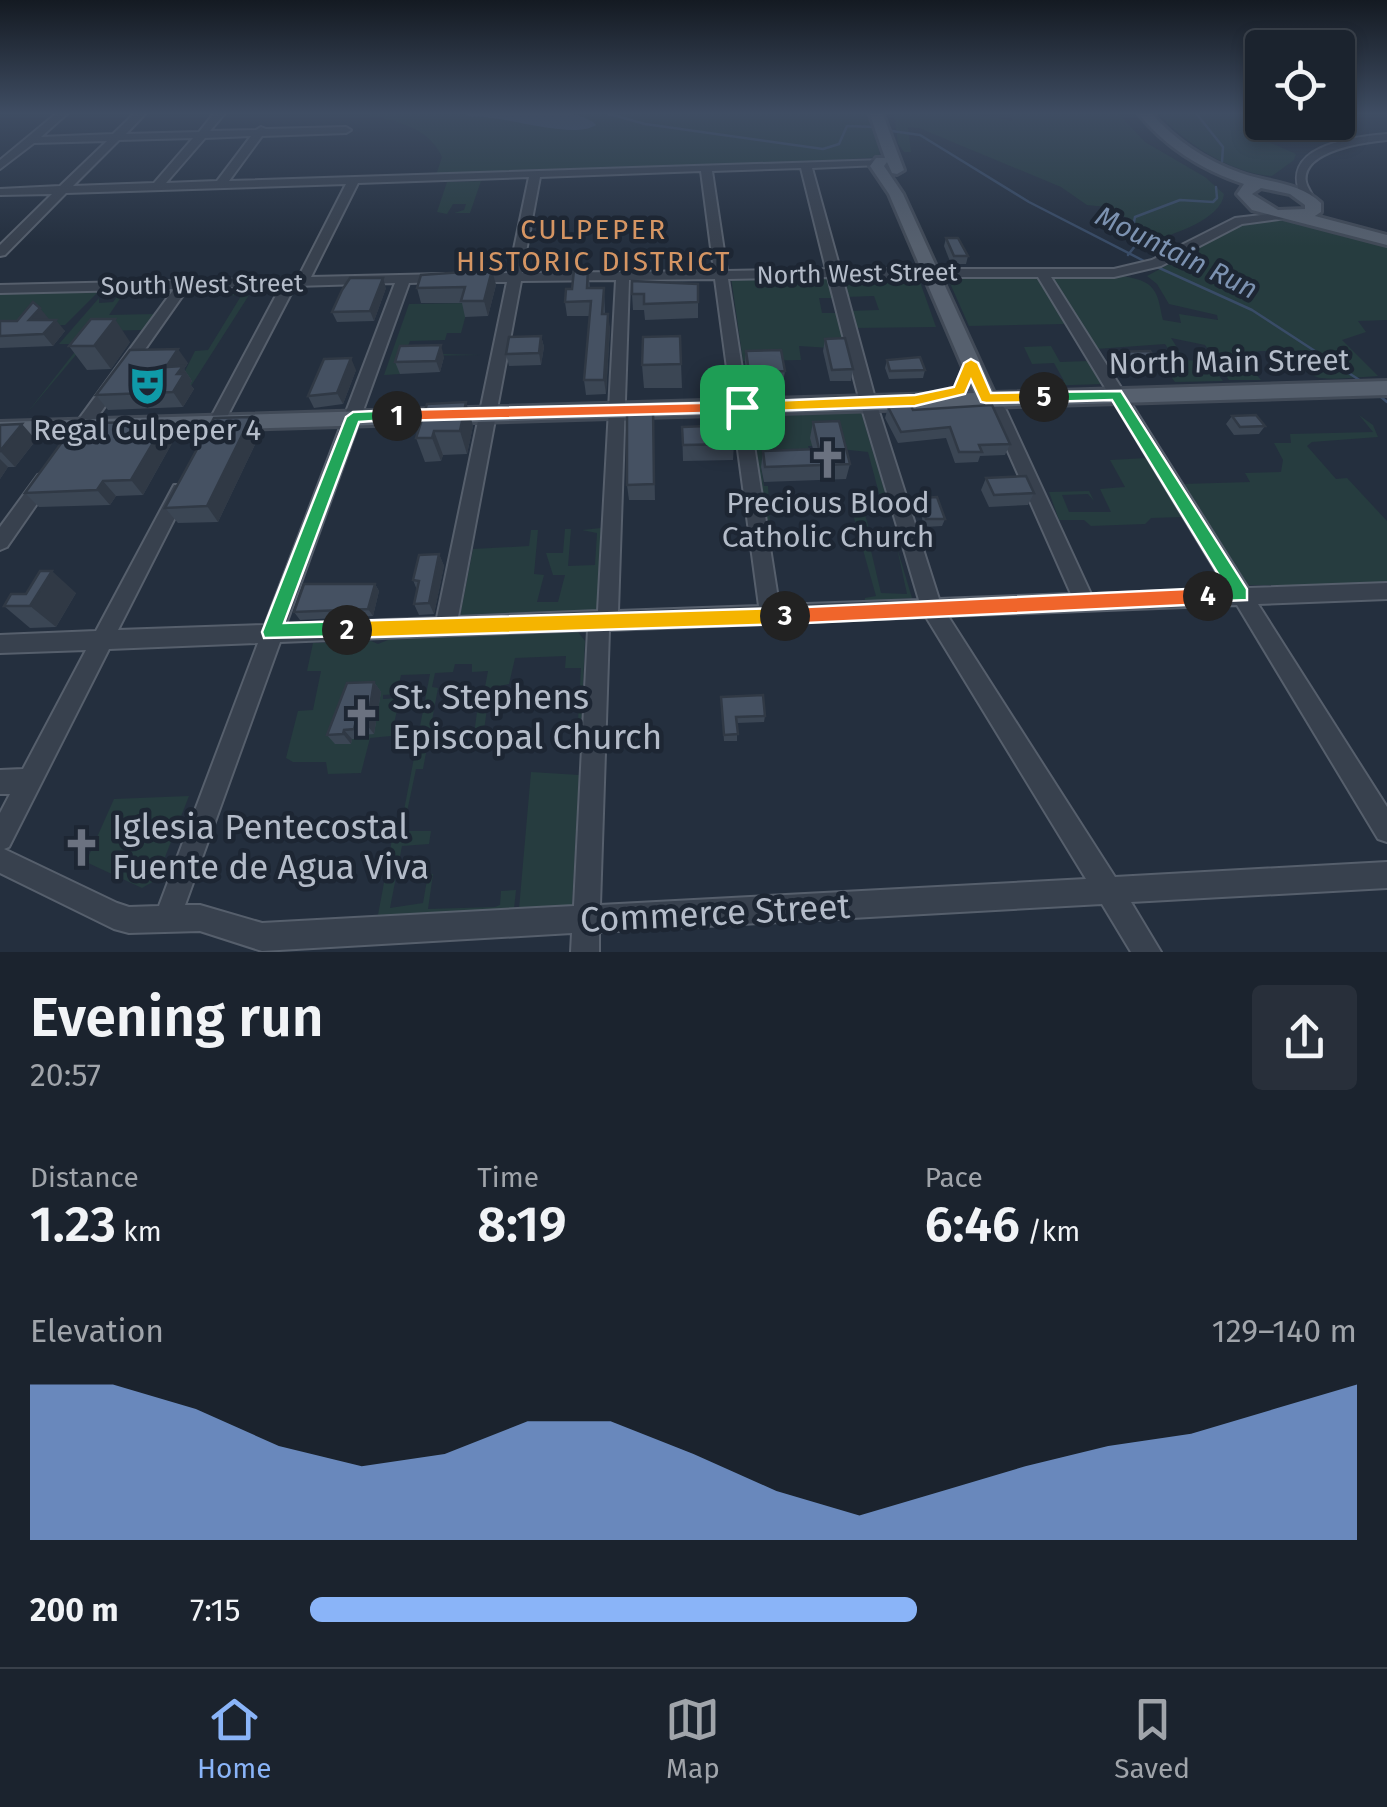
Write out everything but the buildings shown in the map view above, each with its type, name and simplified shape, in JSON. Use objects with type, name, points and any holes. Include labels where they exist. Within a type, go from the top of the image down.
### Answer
[{"type":"main road","points":[[886,156],[886,168],[986,398]]},
{"type":"main road","points":[[1181,156],[1247,198],[1286,215],[1387,240]]},
{"type":"main road","points":[[1197,156],[1245,180],[1272,185],[1310,200],[1334,216],[1387,232]]},
{"type":"main road","points":[[1247,198],[1253,185],[1272,185]]},
{"type":"main road","points":[[1286,215],[1313,212],[1310,200]]},
{"type":"main road","points":[[915,400],[960,390],[971,363]]},
{"type":"main road","name":"North Main Street","points":[[0,428],[1387,388]]},
{"type":"street","points":[[0,252],[98,156]]},
{"type":"street","points":[[156,188],[183,156]]},
{"type":"street","points":[[220,186],[241,156]]},
{"type":"street","points":[[1272,185],[1287,184],[1315,156]]},
{"type":"street","points":[[0,192],[840,166],[886,168]]},
{"type":"street","points":[[806,167],[868,402],[932,610],[1148,952]]},
{"type":"street","points":[[706,170],[770,617]]},
{"type":"street","points":[[446,626],[535,175]]},
{"type":"street","points":[[1300,175],[1300,188],[1310,200]]},
{"type":"street","points":[[0,838],[216,422],[353,182]]},
{"type":"street","name":"North West Street","points":[[1239,220],[1247,198]]},
{"type":"street","name":"North West Street","points":[[404,280],[623,274],[1114,273],[1145,268],[1239,220],[1286,215]]},
{"type":"street","points":[[1042,273],[1387,830]]},
{"type":"street","points":[[585,952],[594,697],[598,631],[608,612],[623,274]]},
{"type":"street","points":[[167,919],[404,280]]},
{"type":"street","name":"South West Street","points":[[0,289],[404,280]]},
{"type":"street","points":[[0,542],[184,284]]},
{"type":"street","points":[[986,398],[998,410],[1085,603]]},
{"type":"street","points":[[0,644],[1387,591]]},
{"type":"street","points":[[0,782],[29,781]]},
{"type":"street","name":"Commerce Street","points":[[0,860],[114,916],[210,919],[283,944],[586,921],[1387,875]]},
{"type":"green space","points":[[987,156],[1170,156],[1205,177],[1224,194],[1206,218],[1152,242],[1144,228],[1107,207],[1087,205],[1061,187]]},
{"type":"green space","points":[[1213,156],[1295,156],[1272,176],[1240,169]]},
{"type":"green space","points":[[442,157],[880,157],[727,167],[436,175]]},
{"type":"green space","points":[[481,181],[470,213],[454,213],[464,210],[466,204],[453,204],[447,214],[437,212],[447,182]]},
{"type":"green space","points":[[1271,217],[1303,220],[1387,242],[1387,320],[1358,321],[1366,332],[1342,340],[1378,376],[1321,378],[1265,351],[1242,359],[1261,380],[1229,380],[1205,345],[1171,338],[1185,360],[1203,361],[1200,355],[1204,356],[1223,381],[1175,382],[1163,366],[1179,365],[1165,344],[1096,349],[1050,275],[1134,279],[1153,289],[1163,320],[1181,323],[1179,314],[1218,320],[1217,315],[1169,304],[1147,276],[1245,223]]},
{"type":"green space","points":[[829,275],[835,298],[819,298],[822,313],[837,313],[846,349],[799,346],[801,360],[743,361],[731,277]]},
{"type":"green space","points":[[839,275],[919,279],[936,327],[854,328],[849,311],[879,310],[874,296],[845,297]]},
{"type":"green space","points":[[953,275],[1038,275],[1065,324],[969,326],[949,281]]},
{"type":"green space","points":[[282,287],[273,304],[277,291],[251,292],[189,389],[180,381],[195,351],[208,350],[241,296],[230,295],[232,291],[190,292],[183,297],[189,290]]},
{"type":"green space","points":[[126,290],[109,315],[154,314],[143,330],[96,331],[27,413],[81,344],[59,344],[99,298],[99,303],[113,302]]},
{"type":"green space","points":[[99,291],[65,325],[10,327],[0,337],[0,294]]},
{"type":"green space","points":[[469,303],[461,333],[447,333],[445,340],[410,341],[405,353],[481,355],[402,356],[400,374],[384,375],[409,304]]},
{"type":"green space","points":[[1051,346],[1060,362],[1088,361],[1102,384],[1044,386],[1043,382],[1064,381],[1054,363],[1032,364],[1024,347]]},
{"type":"green space","points":[[861,412],[892,516],[885,516],[868,452],[808,446],[816,465],[761,467],[764,486],[768,486],[770,522],[767,520],[750,415]]},
{"type":"green space","points":[[1359,415],[1373,425],[1378,437],[1312,442],[1307,446],[1336,479],[1347,478],[1387,521],[1387,587],[1247,585],[1182,484],[1250,482],[1245,473],[1281,472],[1283,460],[1274,443],[1291,443],[1290,434],[1373,432]]},
{"type":"green space","points":[[1147,458],[1183,517],[1151,518],[1145,524],[1091,526],[1084,520],[1059,520],[1049,492],[1089,491],[1094,501],[1088,494],[1062,495],[1069,512],[1111,512],[1100,489],[1125,487],[1110,460]]},
{"type":"green space","points":[[849,500],[857,500],[858,507],[863,507],[869,529],[896,528],[898,536],[868,538],[881,593],[907,594],[897,548],[912,598],[865,601],[876,596]]},
{"type":"green space","points":[[601,528],[597,611],[460,616],[473,549],[529,546],[531,530],[538,530],[534,574],[544,575],[537,602],[558,602],[565,575],[553,575],[546,553],[563,553],[565,529],[571,529],[568,566],[595,565],[597,533],[582,530]]},
{"type":"green space","points":[[578,632],[585,641],[580,749],[564,751],[569,740],[577,739],[581,668],[565,668],[566,656],[515,658],[509,684],[490,688],[481,751],[472,751],[480,688],[485,687],[488,671],[472,672],[472,664],[455,664],[453,672],[435,673],[432,687],[438,688],[423,769],[416,769],[403,831],[431,831],[429,844],[402,846],[390,908],[423,903],[428,874],[433,874],[428,909],[495,907],[500,905],[501,891],[516,890],[514,909],[378,915],[393,834],[401,826],[430,674],[401,675],[397,694],[383,695],[383,699],[400,698],[391,736],[370,738],[361,773],[328,774],[326,762],[293,762],[286,758],[298,711],[313,710],[321,671],[307,671],[313,643],[378,644],[388,640]]},
{"type":"green space","points":[[531,772],[579,775],[572,905],[519,909]]},
{"type":"green space","points":[[189,796],[156,880],[142,888],[86,862],[114,799]]},
{"type":"waterway","name":"Mountain Run","points":[[955,156],[1029,202],[1129,253]]},
{"type":"waterway","points":[[1222,156],[1222,162]]},
{"type":"waterway","points":[[1129,253],[1139,241],[1133,227],[1135,217],[1180,200],[1213,202],[1217,198],[1216,187]]},
{"type":"waterway","name":"Mountain Run","points":[[1129,253],[1146,262]]},
{"type":"waterway","name":"Mountain Run","points":[[1155,266],[1252,310],[1364,383]]},
{"type":"waterway","name":"Mountain Run","points":[[1375,392],[1387,402]]},
{"type":"place","name":"Regal Culpeper 4","points":[[147,386]]},
{"type":"place","name":"Precious Blood Catholic Church","points":[[828,459]]},
{"type":"place","name":"St. Stephens Episcopal Church","points":[[362,717]]},
{"type":"place","name":"Iglesia Pentecostal Fuente de Agua Viva","points":[[82,847]]},
{"type":"district","name":"CULPEPER HISTORIC DISTRICT","points":[[594,245]]},
{"type":"route","points":[[971,363],[986,398],[1116,394],[1240,594],[671,621],[271,632],[353,417],[742,407],[915,400],[950,394],[964,386],[971,363]]}]
